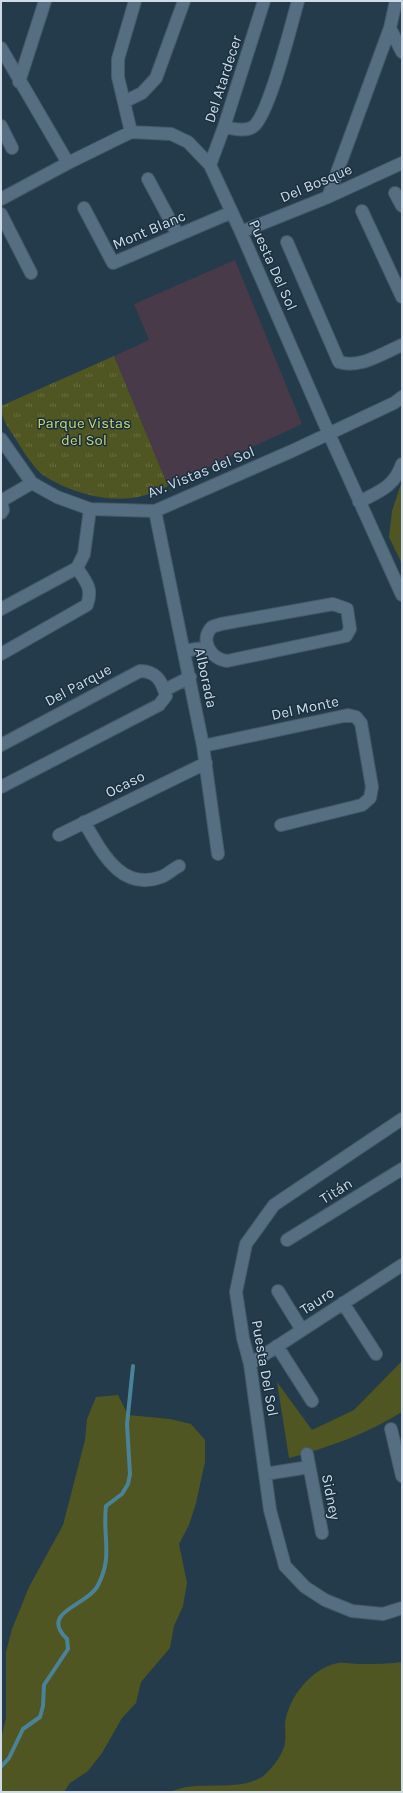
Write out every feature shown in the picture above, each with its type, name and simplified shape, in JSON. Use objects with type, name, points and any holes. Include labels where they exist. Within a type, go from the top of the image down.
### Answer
[{"type":"street","points":[[19,82],[45,1]]},
{"type":"street","points":[[131,132],[118,77],[118,59],[136,1]]},
{"type":"street","points":[[124,102],[142,93],[156,78],[184,1]]},
{"type":"street","name":"Del Atardecer","points":[[210,166],[264,1]]},
{"type":"street","points":[[224,127],[235,130],[253,127],[260,119],[278,70],[298,1]]},
{"type":"street","points":[[328,197],[390,28],[396,1]]},
{"type":"street","points":[[390,28],[402,52]]},
{"type":"street","points":[[1,48],[19,82],[68,163]]},
{"type":"street","points":[[1,126],[12,148]]},
{"type":"street","name":"Puesta Del Sol","points":[[1,199],[68,163],[131,132],[171,134],[188,142],[210,166],[232,212],[359,502],[402,595]]},
{"type":"street","name":"Del Bosque","points":[[241,232],[328,197],[402,163]]},
{"type":"street","points":[[148,179],[178,235]]},
{"type":"street","points":[[395,193],[402,206]]},
{"type":"street","name":"Mont Blanc","points":[[84,208],[113,264],[232,212]]},
{"type":"street","points":[[362,211],[402,296]]},
{"type":"street","points":[[1,214],[31,273]]},
{"type":"street","points":[[287,242],[339,362],[348,365],[358,364],[402,345]]},
{"type":"street","name":"Av. Vistas del Sol","points":[[1,439],[32,483],[57,497],[90,510],[155,511],[329,434],[394,403],[402,397]]},
{"type":"street","points":[[359,502],[391,485],[399,473],[402,464]]},
{"type":"street","points":[[1,513],[3,510],[1,501],[32,483]]},
{"type":"street","points":[[1,609],[77,568],[84,554],[90,510]]},
{"type":"street","name":"Alborada","points":[[155,511],[203,746],[218,854]]},
{"type":"street","points":[[1,654],[87,605],[90,596],[90,587],[77,568]]},
{"type":"street","name":"Alborada","points":[[334,604],[347,610],[350,629],[346,636],[227,661],[218,660],[212,655],[208,647],[207,636],[212,627],[221,624],[334,604]]},
{"type":"street","points":[[184,651],[208,647]]},
{"type":"street","name":"Del Parque","points":[[1,745],[140,671],[149,671],[157,676],[164,690]]},
{"type":"street","points":[[1,787],[159,705],[166,696],[164,690],[190,677]]},
{"type":"street","name":"Del Monte","points":[[203,746],[348,715],[356,717],[361,723],[372,787],[370,798],[362,805],[281,826]]},
{"type":"street","name":"Ocaso","points":[[59,835],[206,763]]},
{"type":"street","points":[[84,822],[106,860],[120,872],[138,881],[161,877],[179,866]]},
{"type":"street","name":"Puesta Del Sol","points":[[402,1118],[274,1205],[246,1244],[236,1292],[243,1338],[250,1364],[270,1510],[286,1566],[305,1586],[325,1600],[352,1611],[383,1614],[402,1608]]},
{"type":"street","name":"Titán","points":[[287,1240],[402,1169]]},
{"type":"street","name":"Tauro","points":[[250,1364],[402,1265]]},
{"type":"street","points":[[278,1290],[302,1330]]},
{"type":"street","points":[[343,1303],[376,1354]]},
{"type":"street","points":[[277,1346],[312,1402]]},
{"type":"street","points":[[391,1429],[402,1476]]},
{"type":"street","name":"Sidney","points":[[307,1454],[322,1534]]},
{"type":"street","name":"Sidney","points":[[265,1474],[309,1467]]},
{"type":"shaded area","points":[[235,260],[302,424],[168,486],[114,356],[149,340],[134,304]]},
{"type":"green space","name":"Parque Vistas del Sol","points":[[114,356],[168,486],[142,496],[117,499],[104,498],[78,492],[43,475],[22,449],[6,424],[1,411],[1,406]]},
{"type":"green space","points":[[402,481],[402,564],[389,537],[392,511]]},
{"type":"green space","points":[[402,1361],[402,1412],[362,1433],[318,1450],[289,1458],[277,1382],[312,1430],[354,1410]]},
{"type":"green space","points":[[118,1395],[128,1415],[170,1419],[191,1424],[205,1440],[205,1462],[196,1503],[189,1525],[179,1544],[187,1583],[183,1606],[174,1626],[170,1648],[141,1682],[136,1703],[122,1718],[102,1753],[88,1771],[70,1783],[64,1792],[1,1792],[1,1739],[6,1718],[6,1652],[12,1629],[29,1587],[63,1525],[85,1440],[87,1419],[96,1397]]},
{"type":"green space","points":[[402,1662],[402,1792],[170,1792],[193,1786],[240,1784],[251,1782],[262,1777],[280,1757],[284,1747],[285,1724],[291,1704],[302,1686],[319,1671],[338,1663],[376,1664]]},
{"type":"waterway","points":[[1,1767],[9,1758],[23,1729],[40,1717],[43,1706],[44,1685],[68,1649],[67,1639],[60,1630],[58,1622],[61,1616],[67,1610],[91,1594],[97,1587],[102,1576],[106,1556],[106,1506],[122,1494],[128,1484],[130,1474],[127,1424],[133,1366]]}]
